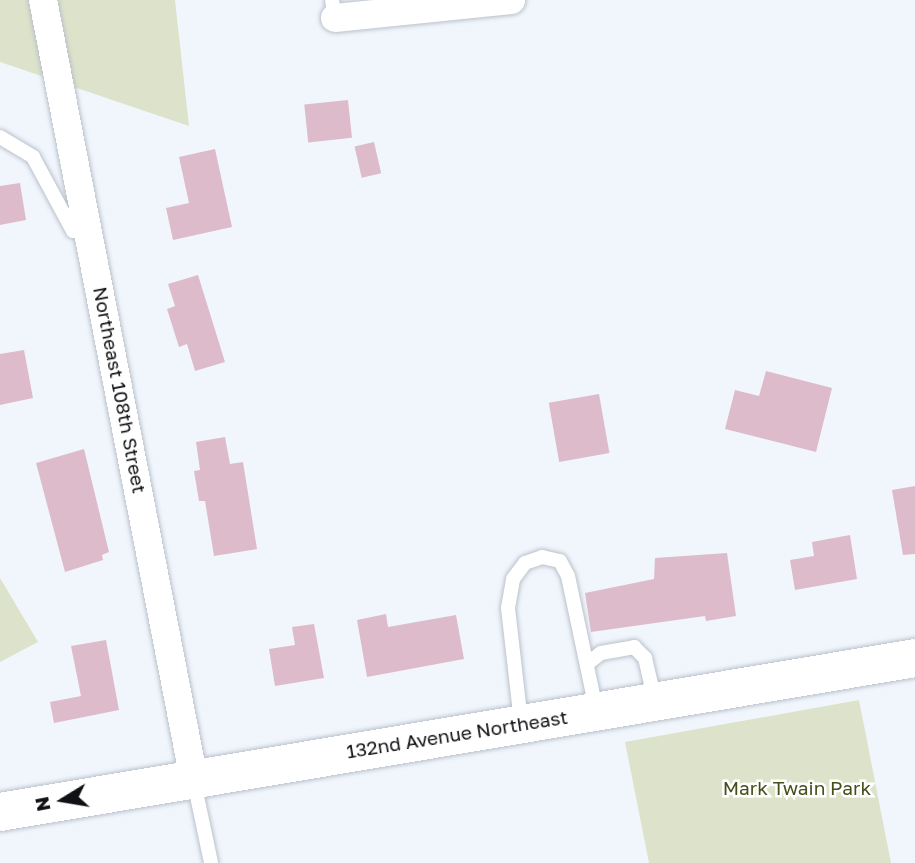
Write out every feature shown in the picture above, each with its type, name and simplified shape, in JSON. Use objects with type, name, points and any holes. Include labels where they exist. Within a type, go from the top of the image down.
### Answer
[{"type":"street","name":"Northeast 108th Street","points":[[43,0],[90,231],[194,780]]},
{"type":"street","points":[[333,9],[511,0]]},
{"type":"street","name":"132nd Avenue Northeast","points":[[0,812],[915,658]]},
{"type":"lane","points":[[0,137],[33,157],[72,231],[90,231]]},
{"type":"lane","points":[[521,723],[508,608],[513,579],[525,563],[542,557],[559,561],[568,576],[589,663],[596,711]]},
{"type":"lane","points":[[589,663],[601,653],[634,648],[648,665],[655,701]]},
{"type":"lane","points":[[194,780],[211,863]]},
{"type":"green space","points":[[0,0],[175,0],[189,126],[0,62]]},
{"type":"green space","points":[[0,578],[38,642],[0,662]]},
{"type":"green space","name":"Mark Twain Park","points":[[859,700],[891,863],[649,863],[625,742]]},
{"type":"building","points":[[348,100],[352,138],[308,142],[304,105]]},
{"type":"building","points":[[374,142],[381,173],[362,178],[355,146]]},
{"type":"building","points":[[215,149],[232,227],[173,240],[166,208],[189,203],[179,157]]},
{"type":"building","points":[[20,183],[26,220],[0,225],[0,186]]},
{"type":"building","points":[[198,275],[225,362],[195,371],[187,344],[179,347],[167,309],[175,306],[168,284]]},
{"type":"building","points":[[24,350],[33,398],[0,405],[0,354]]},
{"type":"building","points":[[766,371],[832,388],[816,452],[725,429],[735,390],[759,396]]},
{"type":"building","points":[[599,394],[609,453],[559,462],[549,403]]},
{"type":"building","points":[[225,437],[230,464],[243,462],[257,549],[214,556],[205,501],[199,501],[194,471],[200,470],[196,442]]},
{"type":"building","points":[[84,449],[109,552],[102,555],[103,560],[65,572],[36,463]]},
{"type":"building","points":[[915,486],[915,554],[903,555],[892,490]]},
{"type":"building","points":[[850,535],[857,579],[795,590],[790,560],[814,556],[812,542]]},
{"type":"building","points":[[727,553],[736,616],[706,621],[705,616],[591,632],[585,593],[654,579],[655,558]]},
{"type":"building","points":[[386,614],[388,627],[456,615],[464,659],[367,677],[357,620]]},
{"type":"building","points":[[314,624],[324,678],[275,686],[269,649],[295,645],[292,627]]},
{"type":"building","points":[[106,640],[119,710],[54,723],[50,702],[81,696],[71,646]]}]
